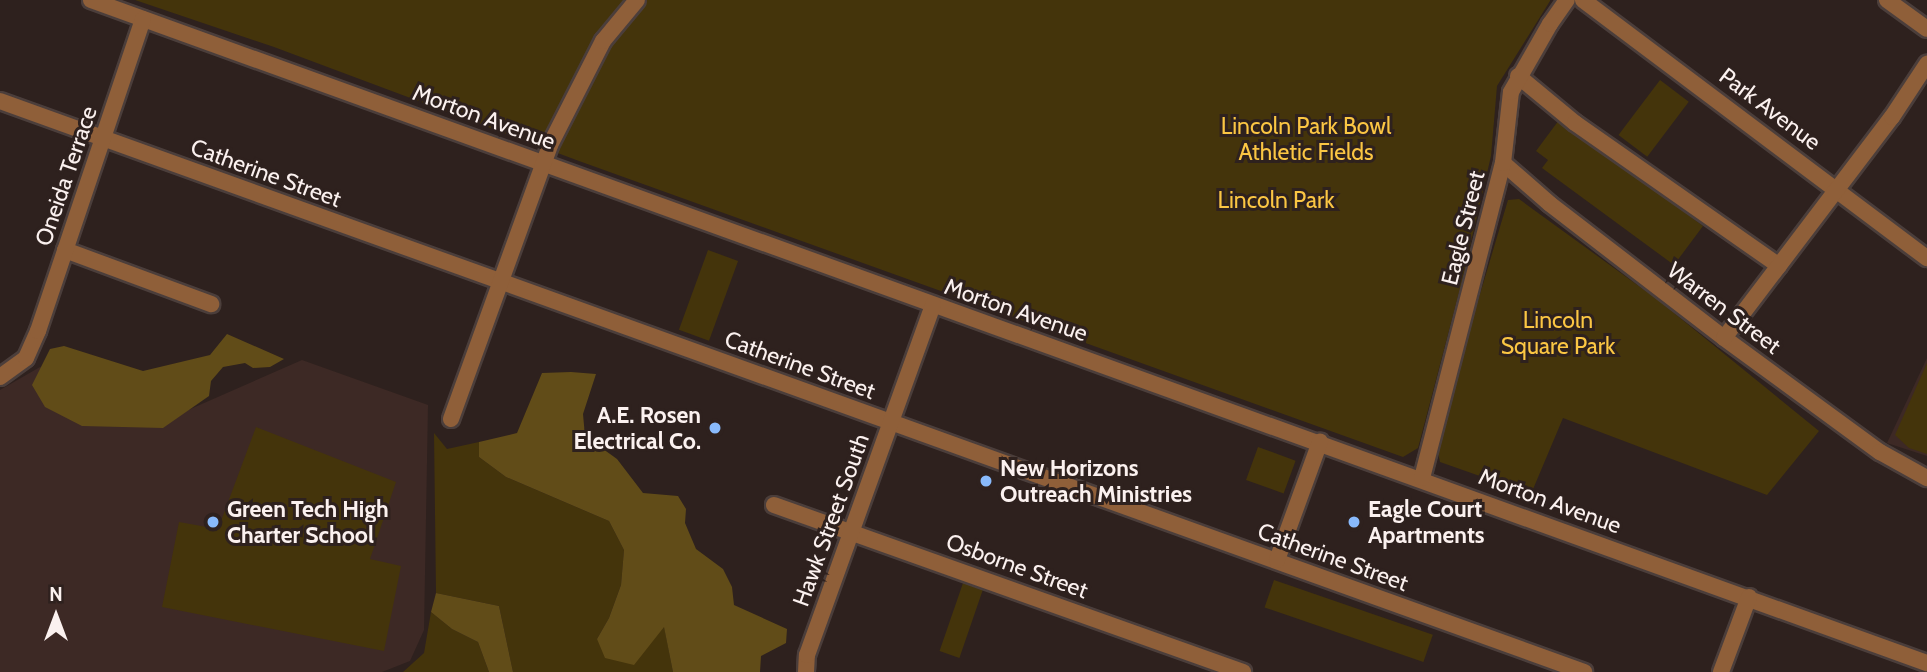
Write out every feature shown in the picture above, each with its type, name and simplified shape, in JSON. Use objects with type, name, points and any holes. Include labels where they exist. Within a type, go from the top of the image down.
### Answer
[{"type":"street","name":"Morton Avenue","points":[[91,0],[933,305],[1422,478],[1927,663]]},
{"type":"street","points":[[451,419],[544,163],[603,41],[637,0]]},
{"type":"street","name":"Eagle Street","points":[[1422,478],[1503,163],[1511,92],[1518,76],[1567,0]]},
{"type":"street","name":"Park Avenue","points":[[1583,0],[1838,188],[1927,258]]},
{"type":"street","points":[[1887,0],[1927,29]]},
{"type":"street","name":"Oneida Terrace","points":[[0,376],[26,358],[31,347],[143,19]]},
{"type":"street","points":[[1724,338],[1838,188],[1927,64]]},
{"type":"street","points":[[1518,76],[1575,122],[1779,266]]},
{"type":"street","name":"Catherine Street","points":[[0,101],[1584,672]]},
{"type":"street","name":"Warren Street","points":[[1503,163],[1550,204],[1724,338],[1880,452],[1927,478]]},
{"type":"street","points":[[65,250],[211,304]]},
{"type":"street","name":"Hawk Street South","points":[[806,672],[807,656],[933,305]]},
{"type":"street","points":[[1277,560],[1320,442]]},
{"type":"street","name":"Osborne Street","points":[[774,505],[1243,672]]},
{"type":"street","points":[[1721,672],[1749,597]]},
{"type":"shaded area","points":[[227,334],[284,359],[270,367],[253,368],[245,363],[223,367],[211,381],[209,396],[163,428],[82,426],[45,407],[32,385],[50,349],[64,346],[143,371],[210,355]]},
{"type":"shaded area","points":[[1927,358],[1927,456],[1887,443]]},
{"type":"shaded area","name":"Green Tech High Charter School","points":[[302,360],[428,405],[424,630],[410,661],[382,672],[0,672],[0,390],[40,367],[179,414]]},
{"type":"shaded area","points":[[542,373],[596,374],[583,414],[585,436],[617,459],[643,493],[678,496],[686,509],[685,523],[696,549],[723,569],[732,587],[734,605],[787,629],[786,643],[761,656],[760,672],[673,672],[664,627],[634,665],[605,658],[597,639],[609,618],[621,585],[624,550],[609,521],[506,477],[479,457],[479,442],[517,433]]},
{"type":"shaded area","points":[[436,593],[499,606],[513,672],[489,672],[478,642],[452,629],[431,612]]},
{"type":"green space","name":"Lincoln Park","points":[[135,0],[1550,1],[1497,86],[1491,156],[1461,285],[1418,448],[1403,457],[579,161],[274,47]]},
{"type":"green space","points":[[1660,80],[1689,102],[1647,157],[1618,135]]},
{"type":"green space","points":[[1559,120],[1703,226],[1674,265],[1542,168],[1548,160],[1536,151]]},
{"type":"green space","name":"Lincoln Square Park","points":[[1519,199],[1658,300],[1819,431],[1767,495],[1563,418],[1531,494],[1440,462],[1438,453],[1472,321],[1508,200]]},
{"type":"green space","points":[[708,250],[738,261],[709,341],[679,330]]},
{"type":"green space","points":[[1927,363],[1927,454],[1909,448],[1895,435]]},
{"type":"green space","points":[[256,427],[396,482],[370,559],[401,566],[384,651],[162,607],[179,522],[218,529]]},
{"type":"green space","points":[[434,433],[447,449],[479,442],[479,457],[506,477],[609,521],[624,550],[621,585],[609,618],[597,639],[664,626],[673,672],[513,672],[499,606],[436,593]]},
{"type":"green space","points":[[1258,447],[1296,461],[1284,494],[1246,480]]},
{"type":"green space","points":[[1274,580],[1433,635],[1423,662],[1265,607]]},
{"type":"green space","points":[[963,583],[983,590],[959,658],[940,651]]},
{"type":"green space","points":[[431,612],[452,629],[478,642],[489,672],[403,672],[424,653]]},
{"type":"place","name":"A.E. Rosen Electrical Co.","points":[[715,428]]},
{"type":"place","name":"New Horizons Outreach Ministries","points":[[986,481]]},
{"type":"place","name":"Green Tech High Charter School","points":[[213,522]]},
{"type":"place","name":"Eagle Court Apartments","points":[[1354,522]]},
{"type":"park label","name":"Lincoln Park Bowl Athletic Fields","points":[[1306,139]]}]
